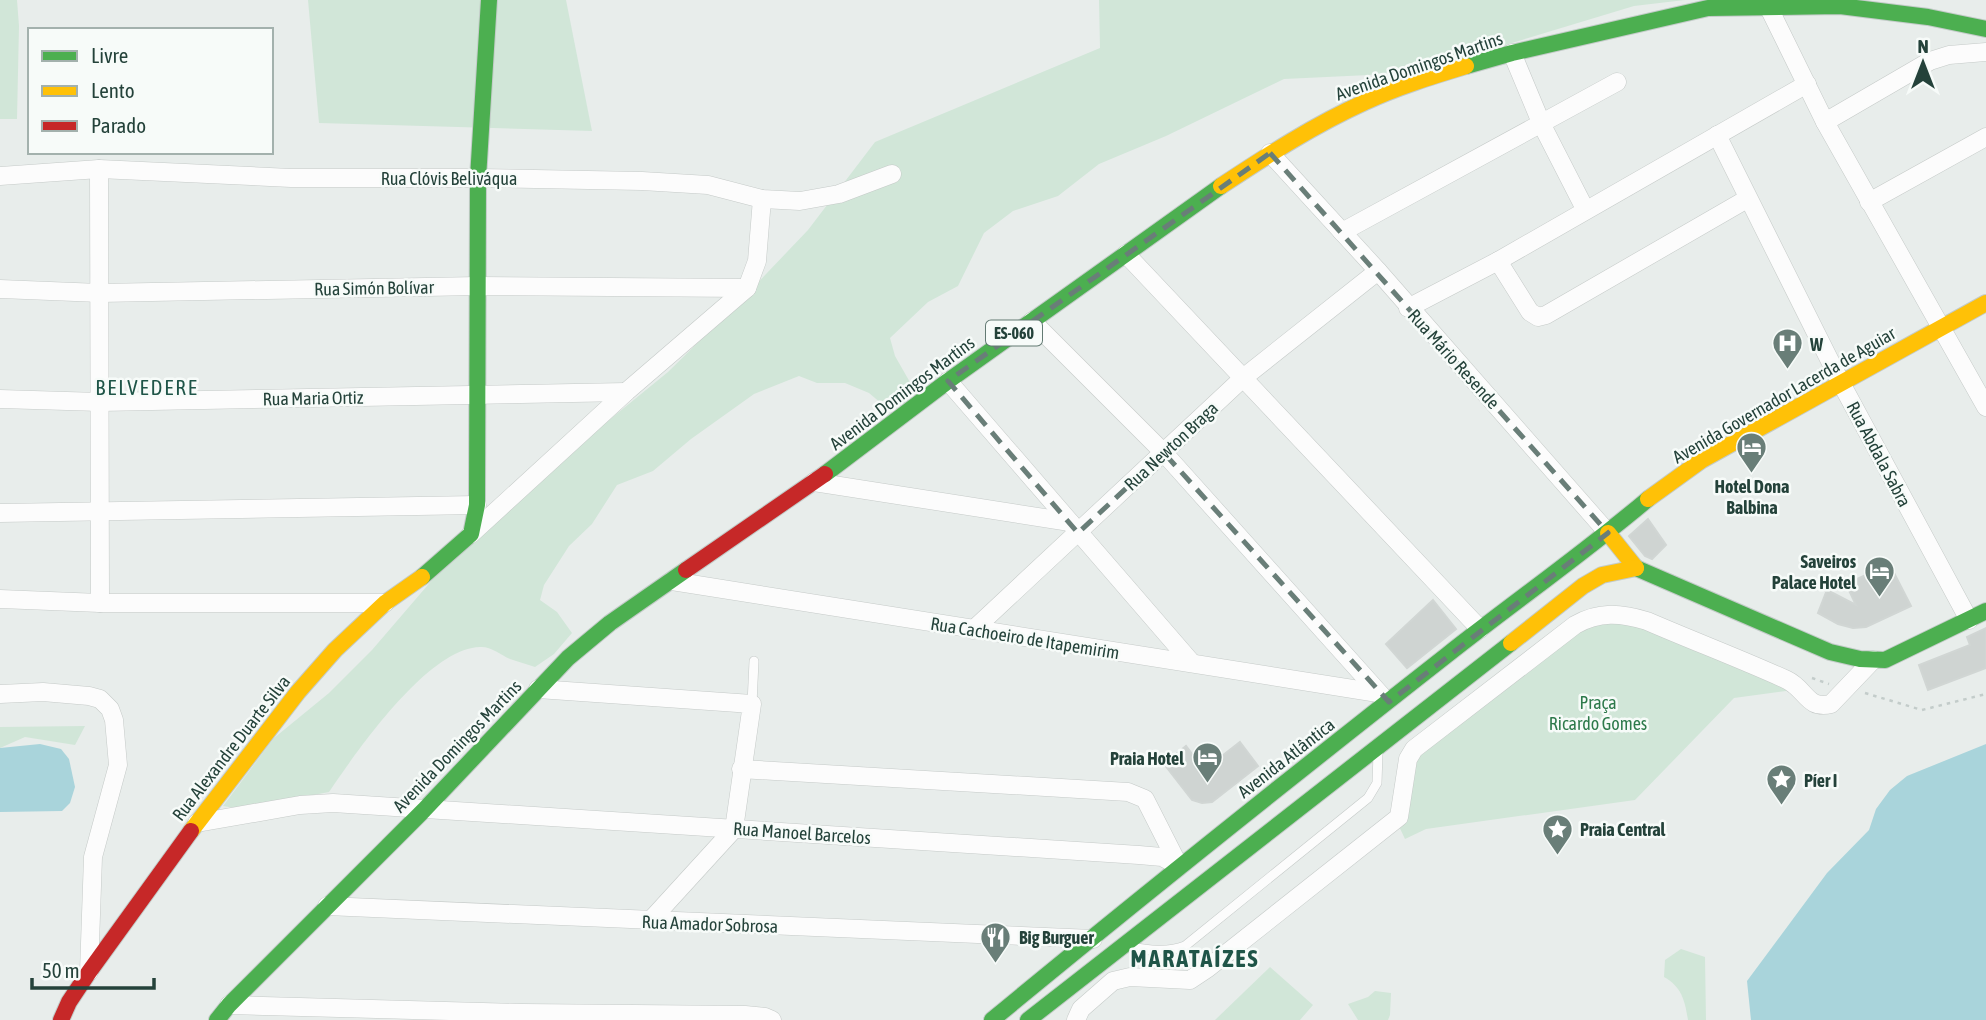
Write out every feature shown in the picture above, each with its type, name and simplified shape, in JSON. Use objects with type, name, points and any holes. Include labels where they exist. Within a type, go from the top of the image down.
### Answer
[{"type":"street","points":[[471,534],[477,505],[478,178],[489,0]]},
{"type":"street","points":[[1768,6],[1825,122],[1986,407]]},
{"type":"street","name":"Avenida Domingos Martins","points":[[217,1020],[424,810],[568,658],[610,623],[814,482],[1032,321],[1270,153],[1329,119],[1368,100],[1512,53],[1708,8],[1840,6],[1928,17],[1986,29]]},
{"type":"street","points":[[1825,122],[1930,61],[1949,55],[1986,52]]},
{"type":"street","points":[[1512,53],[1542,125],[1585,209]]},
{"type":"street","points":[[1342,232],[1618,82]]},
{"type":"street","points":[[1408,308],[1498,261],[1807,84]]},
{"type":"street","name":"Rua Abdala Sabra","points":[[1717,135],[1841,383],[1969,620]]},
{"type":"street","points":[[1869,202],[1986,137]]},
{"type":"street","name":"Rua Mário Resende","points":[[1270,153],[1378,271],[1636,568]]},
{"type":"street","points":[[99,169],[100,603]]},
{"type":"street","name":"Rua Clóvis Beliváqua","points":[[0,176],[99,169],[291,178],[478,178],[708,185],[762,199],[800,201],[839,194],[891,174]]},
{"type":"street","points":[[471,534],[626,392],[747,288],[757,261],[762,199]]},
{"type":"street","points":[[1498,261],[1530,312],[1538,317],[1546,315],[1747,199]]},
{"type":"street","points":[[1126,254],[1480,629]]},
{"type":"street","name":"Rua Newton Braga","points":[[973,630],[1074,527],[1164,453],[1243,379],[1378,271]]},
{"type":"street","name":"Rua Simón Bolívar","points":[[0,289],[100,293],[478,286],[747,288]]},
{"type":"street","name":"Avenida Governador Lacerda de Aguiar","points":[[1608,533],[1653,495],[1702,460],[1986,303]]},
{"type":"street","points":[[1032,321],[1164,453],[1384,698]]},
{"type":"street","points":[[948,382],[1191,662]]},
{"type":"street","name":"Rua Maria Ortiz","points":[[0,399],[100,402],[626,392]]},
{"type":"street","points":[[814,482],[1074,527]]},
{"type":"street","points":[[0,513],[477,505]]},
{"type":"street","name":"Avenida Atlântica","points":[[992,1020],[1384,698],[1608,533]]},
{"type":"street","name":"Rua Alexandre Duarte Silva","points":[[61,1020],[69,1002],[89,972],[197,822],[298,692],[334,650],[385,603],[411,586],[471,534]]},
{"type":"street","points":[[1028,1020],[1583,586],[1602,575],[1636,568],[1830,652],[1874,660],[1885,660],[1900,654],[1986,611]]},
{"type":"street","name":"Rua Cachoeiro de Itapemirim","points":[[673,581],[1191,662],[1384,698]]},
{"type":"street","points":[[0,598],[100,603],[385,603]]},
{"type":"street","points":[[1076,1020],[1081,1009],[1113,981],[1130,977],[1190,980],[1219,960],[1399,817],[1408,760],[1414,750],[1586,619],[1624,614],[1647,621],[1791,682],[1814,704],[1822,706],[1831,704],[1874,660]]},
{"type":"street","points":[[538,689],[752,704],[734,829],[650,921]]},
{"type":"street","points":[[0,695],[43,692],[89,696],[100,699],[110,709],[114,720],[118,765],[93,857],[89,972]]},
{"type":"street","points":[[741,769],[1128,792],[1145,799],[1179,866]]},
{"type":"street","name":"Rua Manoel Barcelos","points":[[197,822],[300,805],[333,803],[1151,856],[1162,857],[1179,866]]},
{"type":"street","name":"Rua Amador Sobrosa","points":[[327,906],[1093,939]]},
{"type":"street","points":[[229,1005],[521,1016],[745,1015],[772,1020]]},
{"type":"lane","points":[[752,704],[754,661]]},
{"type":"lane","points":[[1124,946],[1160,950],[1174,950],[1185,946],[1368,798],[1377,783],[1378,748]]},
{"type":"path","points":[[1849,688],[1922,710],[1986,694]]},
{"type":"highlighted area","points":[[1270,153],[1608,533],[1389,702],[1164,453],[1078,533],[948,381]]},
{"type":"green space","points":[[0,0],[17,0],[17,119],[0,119]]},
{"type":"green space","points":[[308,0],[566,0],[592,131],[319,123]]},
{"type":"green space","points":[[1099,0],[1685,0],[1634,6],[1439,65],[1369,75],[1284,79],[1166,136],[1099,164],[1058,196],[1013,211],[984,233],[958,286],[928,302],[890,338],[895,356],[911,384],[907,402],[888,409],[869,393],[845,383],[817,383],[799,376],[754,394],[691,439],[653,471],[617,485],[592,524],[569,546],[544,585],[540,600],[557,612],[572,633],[554,654],[535,667],[484,647],[460,652],[438,664],[396,704],[375,728],[329,792],[240,809],[223,806],[274,738],[329,693],[372,650],[439,572],[592,434],[668,372],[746,295],[808,230],[875,142],[1100,48]]},
{"type":"green space","name":"Praça Ricardo Gomes","points":[[1594,608],[1603,608],[1794,675],[1786,691],[1734,698],[1635,800],[1426,829],[1405,839],[1396,820],[1404,751],[1581,614]]},
{"type":"green space","points":[[85,726],[75,745],[25,737],[0,748],[0,727]]},
{"type":"green space","points":[[1681,949],[1705,957],[1706,1020],[1688,1020],[1682,995],[1675,985],[1664,977],[1665,960]]},
{"type":"green space","points":[[1270,967],[1313,1005],[1300,1020],[1215,1020]]},
{"type":"green space","points":[[1375,991],[1391,993],[1388,1020],[1358,1020],[1348,1004],[1368,997]]},
{"type":"water","points":[[40,744],[61,749],[69,759],[75,787],[70,803],[62,811],[0,812],[0,748]]},
{"type":"water","points":[[1986,744],[1986,1020],[1751,1020],[1747,981],[1827,873],[1869,830],[1876,809],[1890,790],[1907,776]]},
{"type":"building","points":[[1648,519],[1666,545],[1652,559],[1645,556],[1629,536]]},
{"type":"building","name":"Saveiros Palace Hotel","points":[[1881,568],[1885,576],[1893,571],[1911,606],[1866,627],[1853,628],[1838,624],[1818,613],[1827,590],[1856,605],[1846,584]]},
{"type":"building","points":[[1433,600],[1456,629],[1407,668],[1386,644]]},
{"type":"building","points":[[1986,628],[1986,668],[1928,690],[1919,665],[1970,645],[1967,637]]},
{"type":"building","name":"Praia Hotel","points":[[1240,742],[1258,766],[1212,802],[1192,800],[1164,764],[1186,746],[1204,770]]},
{"type":"traffic: fast","points":[[422,577],[471,534],[477,505],[478,178],[489,0]]},
{"type":"traffic: fast","points":[[1466,66],[1708,8],[1840,6],[1928,17],[1986,29]]},
{"type":"traffic: fast","points":[[825,474],[948,381],[1221,186]]},
{"type":"traffic: fast","points":[[992,1020],[1275,791],[1648,499]]},
{"type":"traffic: fast","points":[[1636,568],[1830,652],[1860,659],[1885,660],[1986,611]]},
{"type":"traffic: fast","points":[[217,1020],[424,810],[568,658],[610,623],[686,570]]},
{"type":"traffic: fast","points":[[1028,1020],[1511,643]]},
{"type":"traffic: slow","points":[[1221,186],[1346,111],[1402,87],[1466,66]]},
{"type":"traffic: slow","points":[[1648,499],[1702,460],[1986,303]]},
{"type":"traffic: slow","points":[[1608,533],[1636,568]]},
{"type":"traffic: slow","points":[[1511,643],[1583,586],[1602,575],[1636,568]]},
{"type":"traffic: slow","points":[[191,831],[298,692],[335,650],[385,603],[422,577]]},
{"type":"traffic: jam","points":[[686,570],[825,474]]},
{"type":"traffic: jam","points":[[61,1020],[69,1002],[89,972],[191,831]]},
{"type":"place","name":"W","points":[[1787,371]]},
{"type":"place","name":"Hotel Dona Balbina","points":[[1752,475]]},
{"type":"place","name":"Saveiros Palace Hotel","points":[[1879,598]]},
{"type":"place","name":"Praia Hotel","points":[[1207,785]]},
{"type":"place","name":"Píer I","points":[[1781,807]]},
{"type":"place","name":"Praia Central","points":[[1557,856]]},
{"type":"place","name":"Big Burguer","points":[[996,964]]},
{"type":"district","name":"BELVEDERE","points":[[147,387]]},
{"type":"district","name":"MARATAÍZES","points":[[1195,958]]}]
